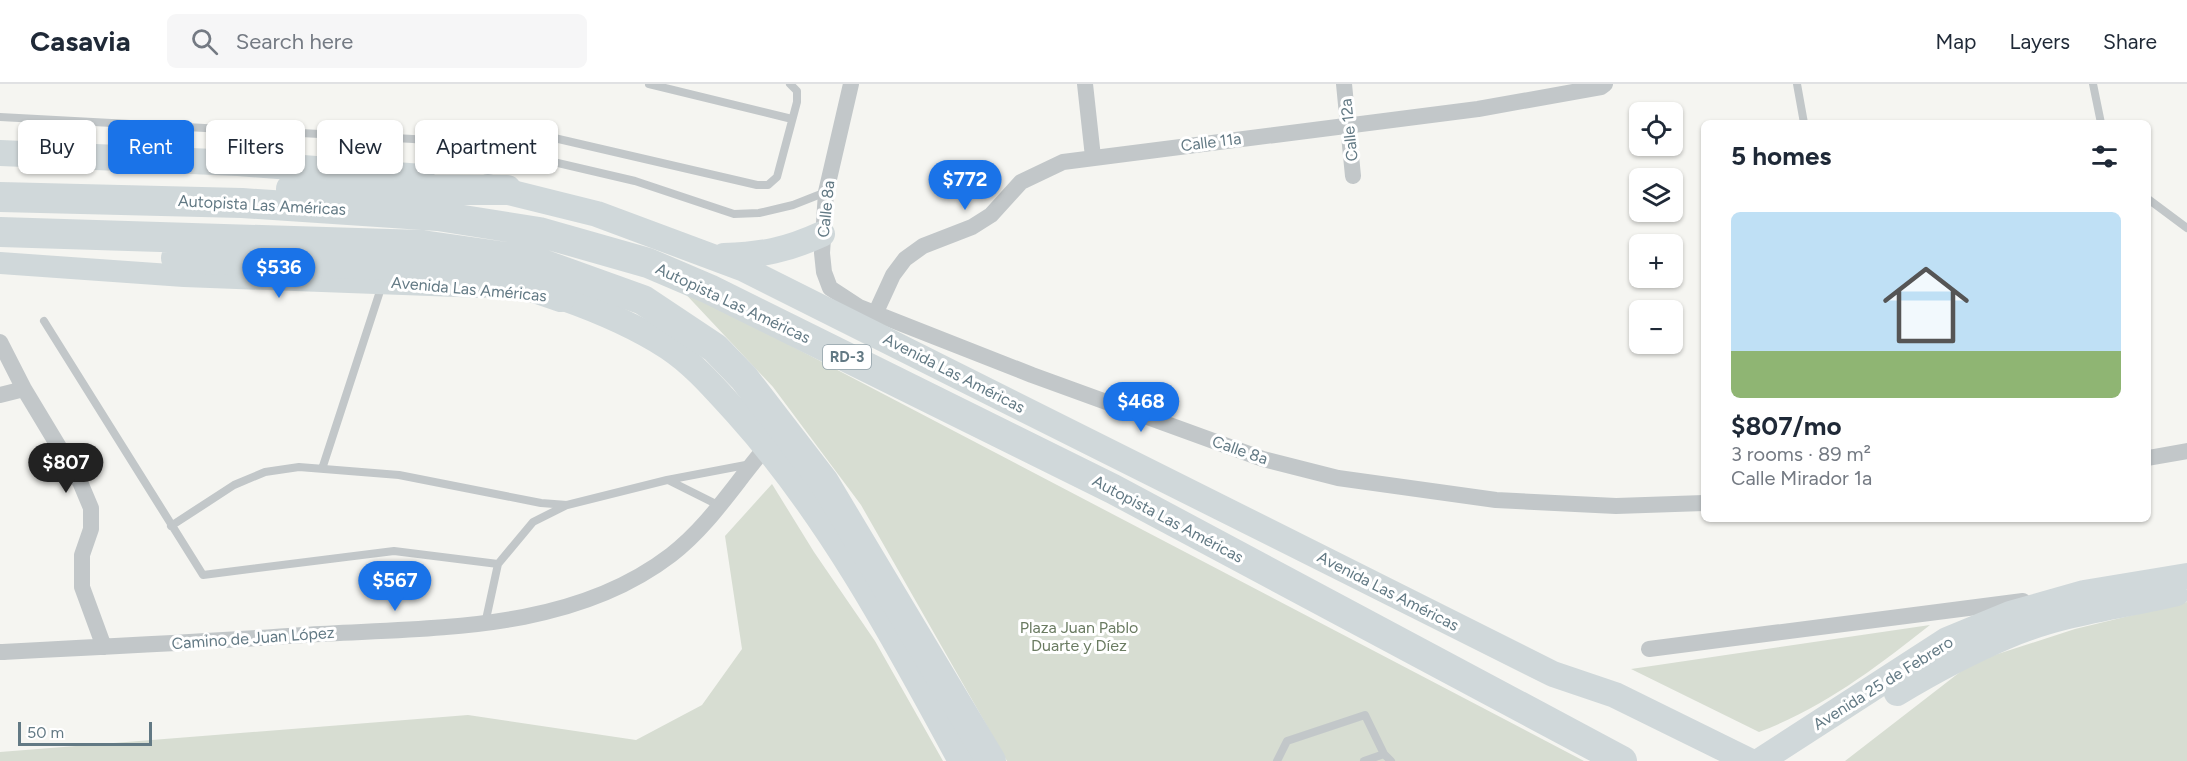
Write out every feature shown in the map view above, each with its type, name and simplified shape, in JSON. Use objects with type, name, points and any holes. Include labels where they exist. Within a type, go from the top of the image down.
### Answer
[{"type":"highway","points":[[94,198],[124,192],[154,191],[342,188],[507,190]]},
{"type":"highway","name":"Autopista Las Américas","points":[[0,197],[242,203],[438,216],[539,232],[648,263],[709,289],[1113,489],[1622,761]]},
{"type":"highway","name":"Autopista Las Américas","points":[[0,232],[422,245],[534,261],[643,300],[715,348],[744,378],[824,482],[991,761]]},
{"type":"highway","points":[[0,244],[156,257],[388,265],[455,270],[508,279],[561,297]]},
{"type":"main road","points":[[0,142],[18,145]]},
{"type":"main road","name":"Avenida Las Américas","points":[[0,153],[18,154]]},
{"type":"main road","name":"Avenida Las Américas","points":[[96,156],[238,163],[433,178],[507,190],[597,214],[826,297],[1553,674],[1615,695],[1749,761]]},
{"type":"main road","points":[[711,257],[755,256],[787,250],[822,234]]},
{"type":"main road","name":"Avenida Las Américas","points":[[0,263],[184,276],[383,282],[505,289],[561,297],[634,327],[669,348],[700,372],[759,455],[847,561],[908,664],[961,761]]},
{"type":"main road","name":"Avenida 25 de Febrero","points":[[1782,756],[1947,640],[2010,614],[2084,593],[2187,576]]},
{"type":"main road","name":"Avenida 25 de Febrero","points":[[1782,756],[1925,676],[2008,635],[2050,622],[2187,591]]},
{"type":"street","name":"Calle 8a","points":[[851,84],[825,192],[822,234],[826,297],[876,312],[1032,375],[1263,459],[1338,478],[1496,500],[1617,506],[1701,503]]},
{"type":"street","points":[[1085,84],[1093,157]]},
{"type":"street","name":"Calle 12a","points":[[1344,84],[1353,176]]},
{"type":"street","name":"Calle 11a","points":[[876,312],[893,275],[905,259],[923,246],[972,227],[991,215],[1021,182],[1047,168],[1093,157],[1478,109],[1601,87],[1605,84]]},
{"type":"street","points":[[0,342],[24,389],[80,482],[91,508],[91,529],[82,555],[82,587],[104,647]]},
{"type":"street","points":[[0,395],[24,389]]},
{"type":"street","points":[[2151,457],[2187,451]]},
{"type":"street","name":"Camino de Juan López","points":[[0,652],[485,624],[576,605],[619,586],[671,555],[721,507],[759,455]]},
{"type":"street","points":[[1649,649],[2084,593]]},
{"type":"lane","points":[[649,84],[792,119]]},
{"type":"lane","points":[[558,139],[758,185],[768,184],[777,177],[792,119],[797,91],[790,84]]},
{"type":"lane","points":[[1797,84],[1803,120]]},
{"type":"lane","points":[[2093,84],[2100,120]]},
{"type":"lane","points":[[0,117],[413,139],[485,146],[635,181],[734,214],[759,213],[793,205],[825,192]]},
{"type":"lane","points":[[2151,201],[2187,228]]},
{"type":"lane","points":[[322,469],[383,282]]},
{"type":"lane","points":[[44,321],[203,575],[394,551],[498,564]]},
{"type":"lane","points":[[485,624],[498,564],[533,522],[567,505],[759,455]]},
{"type":"lane","points":[[171,526],[234,485],[266,472],[299,467],[399,475],[541,503],[567,505]]},
{"type":"lane","points":[[667,480],[721,507]]},
{"type":"lane","points":[[1277,761],[1287,741],[1365,715],[1384,754],[1391,761]]},
{"type":"lane","points":[[1364,761],[1384,754]]},
{"type":"green space","name":"Plaza Juan Pablo Duarte y Díez","points":[[679,287],[1584,761],[1007,761],[861,505],[773,387]]},
{"type":"green space","points":[[772,484],[814,552],[875,641],[943,761],[0,761],[0,752],[468,715],[636,740],[702,705],[742,649],[725,536]]},
{"type":"green space","points":[[2187,602],[2187,761],[1845,761],[1973,662],[2075,629]]},
{"type":"green space","points":[[1930,625],[1890,656],[1827,699],[1759,732],[1631,669]]}]
